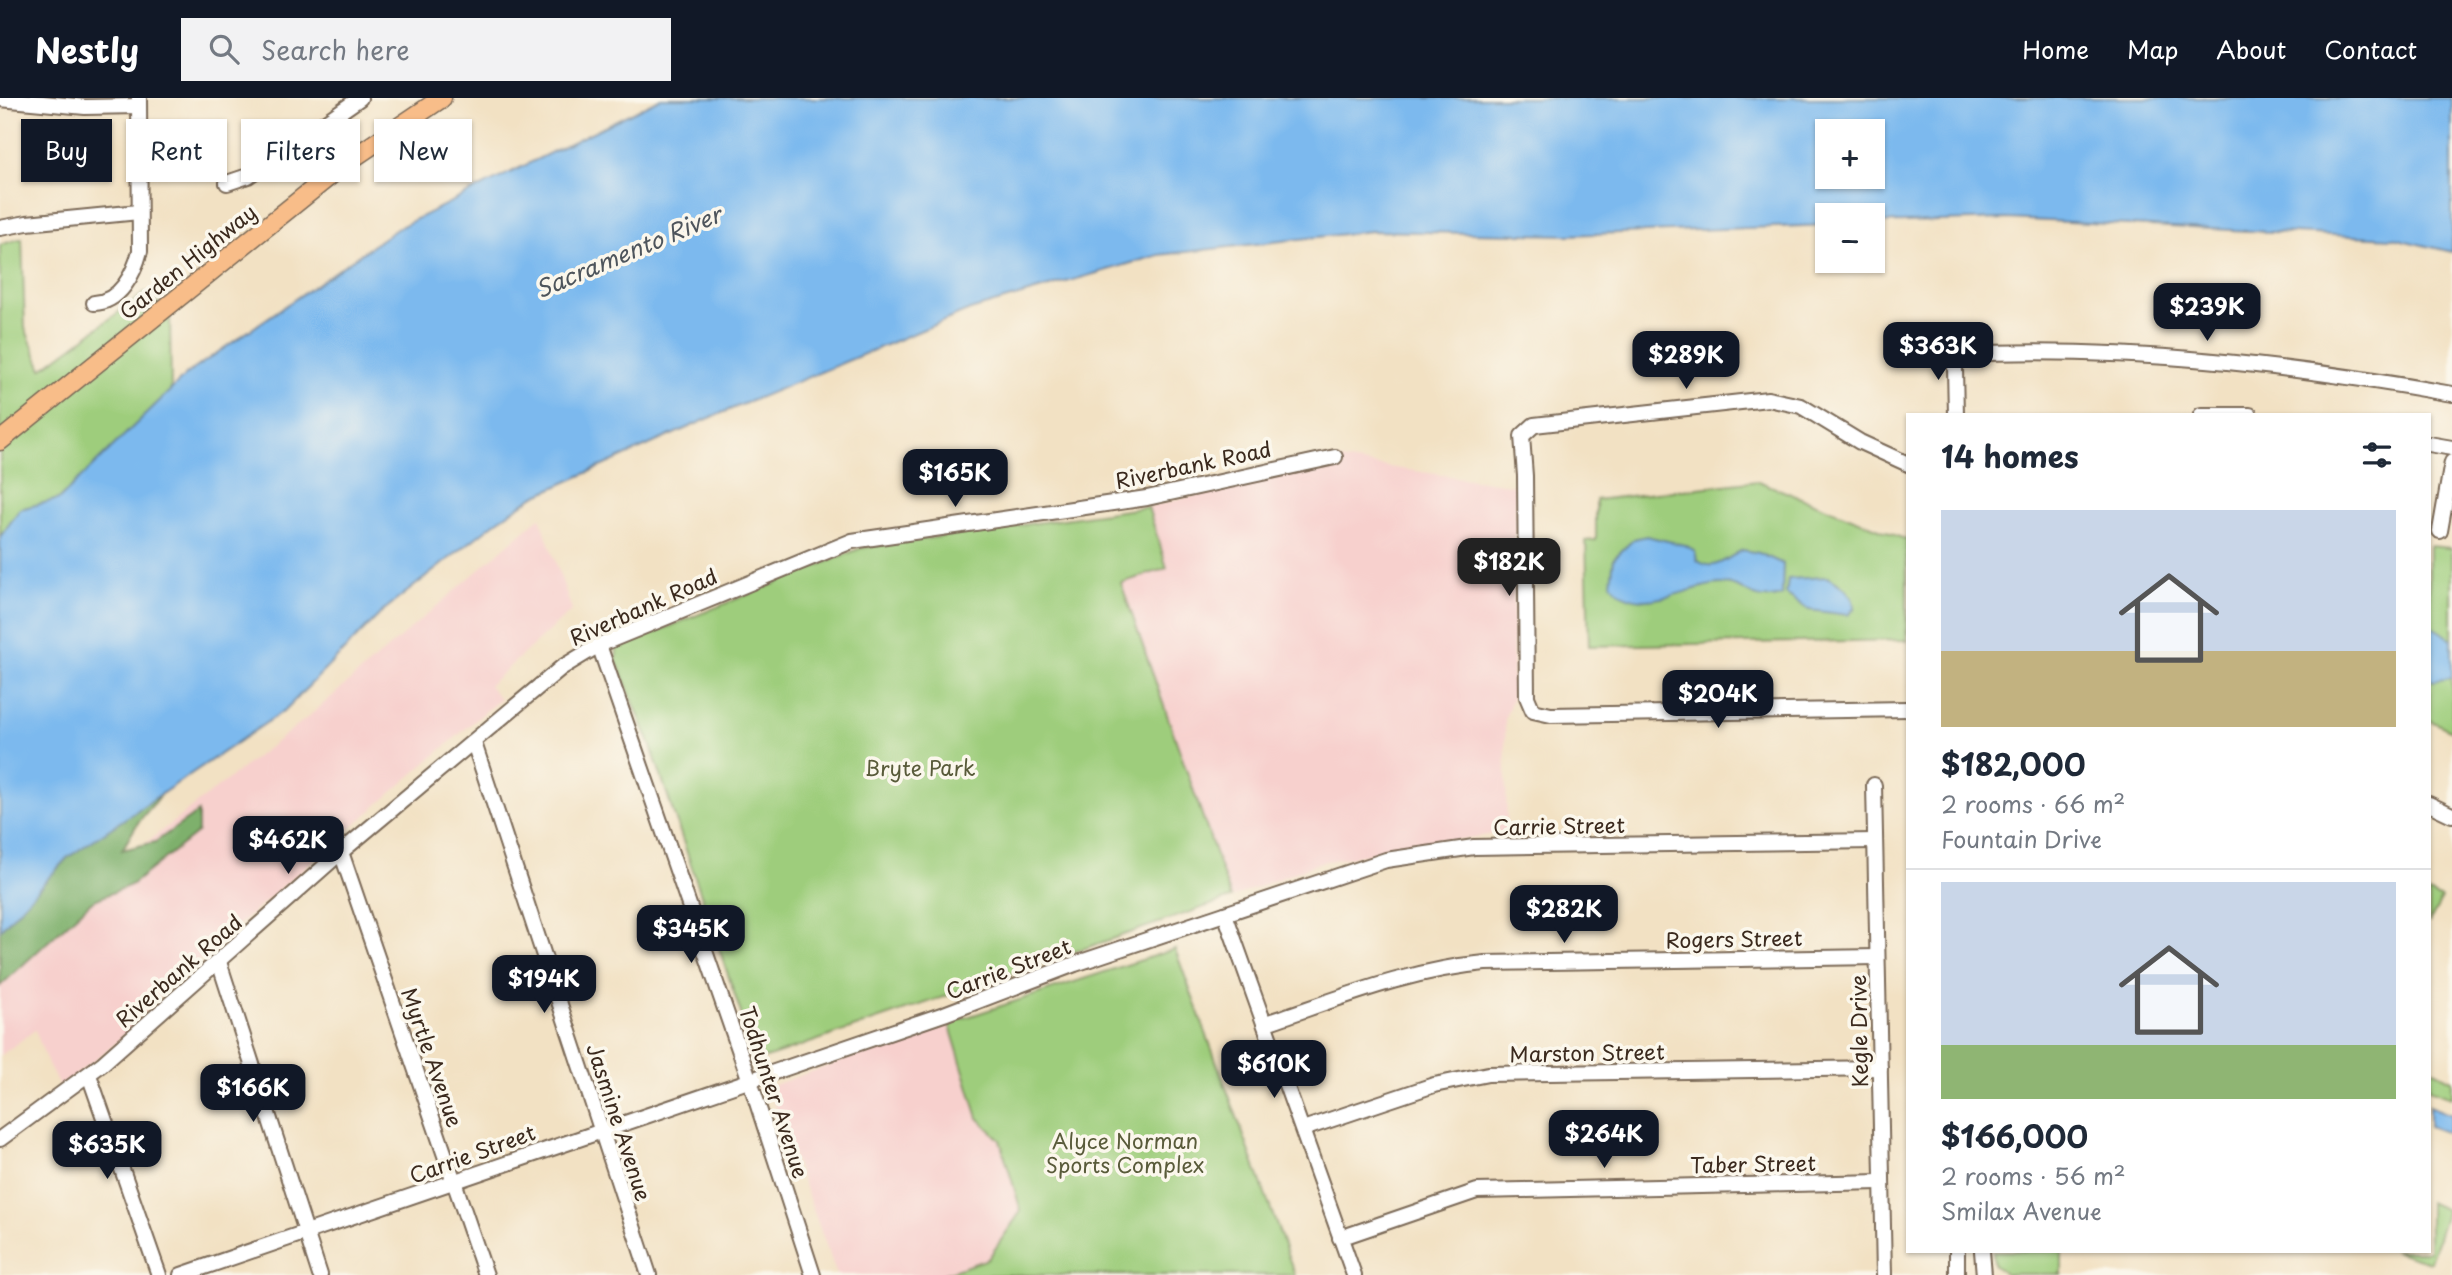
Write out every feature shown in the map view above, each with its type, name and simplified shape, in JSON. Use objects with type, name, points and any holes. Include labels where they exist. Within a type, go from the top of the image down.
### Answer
[{"type":"main road","name":"Garden Highway","points":[[0,442],[338,169],[442,98]]},
{"type":"street","points":[[227,183],[248,176],[360,98]]},
{"type":"street","points":[[0,99],[85,107],[139,102],[140,251],[131,274],[110,299],[94,303]]},
{"type":"street","points":[[0,228],[139,212]]},
{"type":"street","points":[[1956,413],[1955,369],[1959,354],[2079,354],[2225,362],[2452,394]]},
{"type":"street","points":[[1906,463],[1860,442],[1801,406],[1768,399],[1534,425],[1522,436],[1525,476],[1527,697],[1533,711],[1551,715],[1906,709]]},
{"type":"street","points":[[2431,444],[2452,448]]},
{"type":"street","name":"Riverbank Road","points":[[0,1139],[89,1075],[341,852],[561,668],[599,645],[852,541],[1147,498],[1335,457]]},
{"type":"street","points":[[2440,531],[2452,462]]},
{"type":"street","name":"Todhunter Avenue","points":[[599,645],[750,1081],[813,1275]]},
{"type":"street","name":"Jasmine Avenue","points":[[474,743],[649,1275]]},
{"type":"street","name":"Kegle Drive","points":[[1874,785],[1884,1275]]},
{"type":"street","points":[[2431,805],[2452,815]]},
{"type":"street","name":"Carrie Street","points":[[181,1275],[1377,863],[1452,849],[1875,841]]},
{"type":"street","name":"Myrtle Avenue","points":[[341,852],[486,1275]]},
{"type":"street","points":[[1225,914],[1354,1275]]},
{"type":"street","name":"Rogers Street","points":[[1266,1023],[1399,977],[1442,967],[1499,963],[1877,957]]},
{"type":"street","points":[[219,962],[320,1275]]},
{"type":"street","name":"Marston Street","points":[[1303,1129],[1434,1085],[1488,1074],[1880,1069]]},
{"type":"street","points":[[89,1075],[159,1275]]},
{"type":"street","name":"Taber Street","points":[[1340,1238],[1477,1191],[1881,1182]]},
{"type":"street","points":[[1957,1275],[1958,1253]]},
{"type":"street","points":[[1982,1253],[1984,1275]]},
{"type":"shaded area","points":[[1341,460],[1516,486],[1512,699],[1505,718],[1507,832],[1321,862],[1231,898],[1121,582],[1167,567],[1148,507]]},
{"type":"shaded area","points":[[540,517],[572,610],[489,685],[500,699],[177,978],[115,1044],[60,1087],[35,1030],[0,1056],[0,979],[100,874],[155,836],[308,717]]},
{"type":"shaded area","points":[[949,1023],[978,1118],[1000,1140],[1021,1212],[988,1259],[941,1275],[837,1275],[768,1087]]},
{"type":"green space","points":[[22,238],[25,328],[42,369],[146,292],[170,313],[171,398],[0,552],[0,245]]},
{"type":"green space","points":[[1758,481],[1906,540],[1906,640],[1589,646],[1586,541],[1596,540],[1596,500]]},
{"type":"green space","name":"Bryte Park","points":[[1148,507],[1167,568],[1121,583],[1231,898],[766,1058],[759,1057],[753,1049],[651,746],[616,660],[617,648],[861,548]]},
{"type":"green space","points":[[2431,546],[2451,548],[2452,553],[2452,731],[2431,721]]},
{"type":"green space","points":[[166,789],[139,821],[122,850],[155,842],[198,812],[198,832],[131,885],[92,901],[0,986],[0,930],[67,858]]},
{"type":"green space","points":[[2431,894],[2442,899],[2431,919]]},
{"type":"green space","name":"Alyce Norman Sports Complex","points":[[1175,949],[1295,1275],[941,1275],[988,1259],[1021,1211],[1000,1140],[978,1118],[949,1023]]},
{"type":"green space","points":[[2431,1069],[2452,1080],[2452,1097],[2431,1090]]},
{"type":"green space","points":[[2431,1203],[2447,1210],[2430,1262],[2401,1253],[2431,1253]]},
{"type":"green space","points":[[1993,1253],[2062,1253],[2062,1274],[2007,1274],[1994,1266]]},
{"type":"water","name":"Sacramento River","points":[[661,98],[2452,98],[2452,252],[2393,238],[2006,219],[1885,223],[1885,203],[1815,203],[1815,225],[1568,235],[1371,231],[1159,255],[970,310],[705,420],[533,497],[497,521],[384,610],[285,710],[67,858],[0,930],[0,537],[20,509],[59,499],[188,373],[398,228]]},
{"type":"water","points":[[1646,536],[1685,545],[1695,551],[1697,560],[1709,565],[1715,565],[1743,550],[1759,553],[1783,564],[1782,596],[1761,598],[1736,587],[1720,584],[1648,600],[1634,599],[1622,594],[1611,583],[1614,558],[1634,539]]},
{"type":"water","points":[[1827,577],[1841,586],[1852,599],[1854,609],[1848,615],[1809,610],[1786,594],[1788,579]]},
{"type":"water","points":[[2431,626],[2452,639],[2452,678],[2433,681]]},
{"type":"water","points":[[2431,1107],[2452,1115],[2448,1133],[2431,1127]]}]
